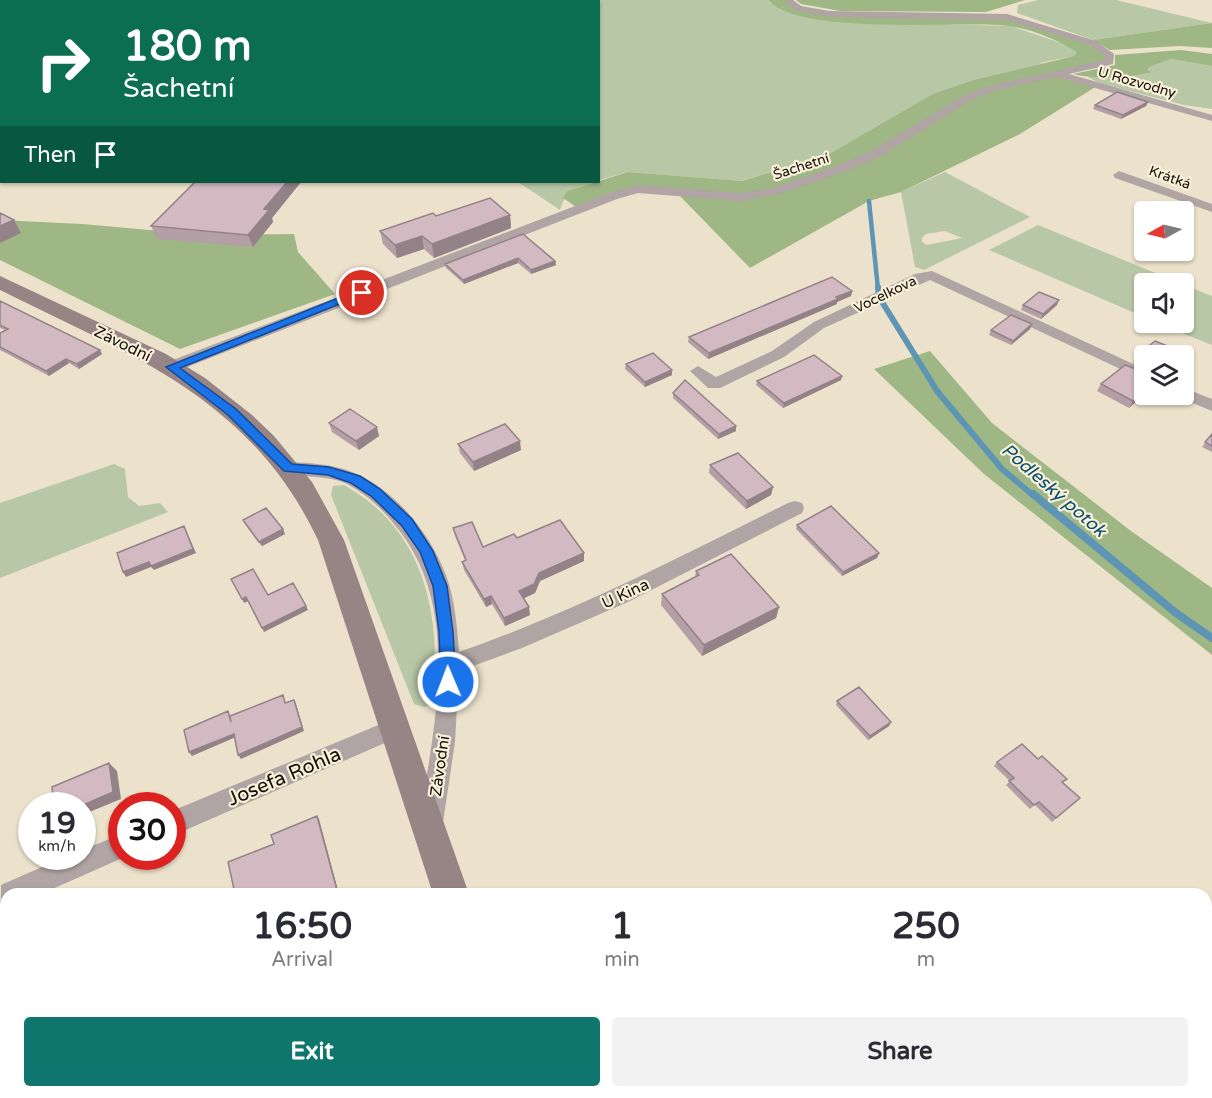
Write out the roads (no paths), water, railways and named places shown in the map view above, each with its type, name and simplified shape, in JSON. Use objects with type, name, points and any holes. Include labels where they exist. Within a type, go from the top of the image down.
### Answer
[{"type":"street","name":"Šachetní","points":[[171,367],[613,196],[637,189],[741,197],[775,191],[840,169],[875,154],[969,97],[994,88],[1108,62],[1109,54],[1093,43],[1007,17],[830,14],[798,8],[788,0]]},
{"type":"street","name":"U Rozvodny","points":[[1054,74],[1212,118]]},
{"type":"street","name":"Krátká","points":[[1119,175],[1212,208]]},
{"type":"street","name":"Vocelkova","points":[[698,371],[714,384],[778,354],[819,325],[920,277],[933,275],[960,290],[1134,370]]},
{"type":"street","name":"Závodní","points":[[0,282],[171,367],[232,412],[289,468],[307,493],[331,540],[449,888]]},
{"type":"street","points":[[1194,398],[1212,406]]},
{"type":"street","name":"Závodní","points":[[289,468],[329,471],[355,480],[375,492],[407,523],[426,551],[440,586],[449,665],[447,714],[430,831]]},
{"type":"street","name":"U Kina","points":[[449,665],[513,642],[621,596],[795,508]]},
{"type":"street","name":"Josefa Rohla","points":[[186,818],[395,728]]},
{"type":"street","points":[[30,888],[108,852]]},
{"type":"waterway","name":"Podleský potok","points":[[869,201],[878,289]]},
{"type":"waterway","name":"Podleský potok","points":[[878,287],[879,297],[937,391],[1002,469],[1034,496]]},
{"type":"waterway","name":"Podleský potok","points":[[1033,494],[1176,613],[1212,638]]}]
